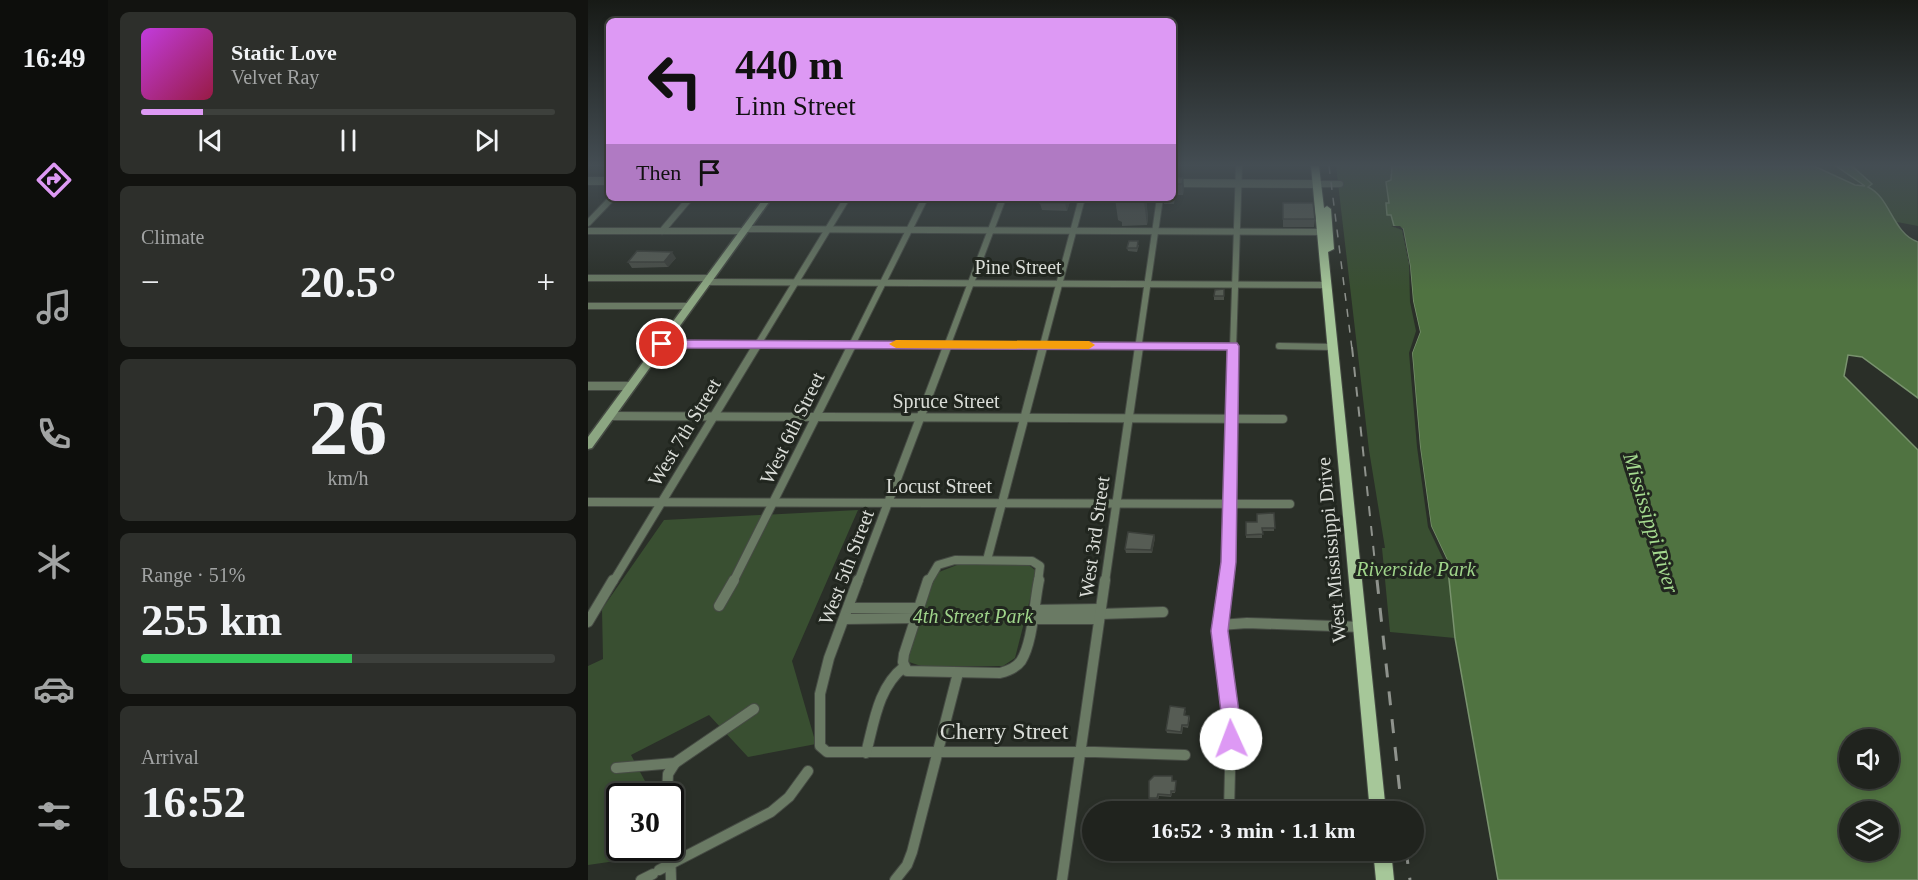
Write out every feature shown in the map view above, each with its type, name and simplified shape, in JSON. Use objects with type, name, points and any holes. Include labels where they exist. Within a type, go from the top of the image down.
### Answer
[{"type":"main road","points":[[588,446],[761,207]]},
{"type":"main road","name":"West Mississippi Drive","points":[[1322,207],[1330,279],[1327,285],[1377,801]]},
{"type":"main road","points":[[1383,861],[1385,880]]},
{"type":"street","points":[[588,223],[603,207]]},
{"type":"street","points":[[662,231],[682,207]]},
{"type":"street","name":"West 7th Street","points":[[588,622],[591,613],[841,207]]},
{"type":"street","name":"West 6th Street","points":[[718,606],[731,586],[774,502],[920,207]]},
{"type":"street","name":"West 5th Street","points":[[824,750],[820,742],[820,694],[829,658],[1000,207]]},
{"type":"street","points":[[987,560],[1079,207]]},
{"type":"street","name":"West 3rd Street","points":[[1062,880],[1159,207]]},
{"type":"street","points":[[1228,801],[1231,727],[1220,642],[1220,625],[1228,562],[1237,207]]},
{"type":"street","points":[[588,231],[828,229],[1324,232]]},
{"type":"street","name":"Pine Street","points":[[588,278],[883,283],[1327,285]]},
{"type":"street","points":[[588,306],[690,306]]},
{"type":"street","points":[[662,344],[1233,346]]},
{"type":"street","points":[[1279,346],[1333,347]]},
{"type":"street","points":[[588,386],[631,386]]},
{"type":"street","name":"Spruce Street","points":[[610,416],[1282,419]]},
{"type":"street","name":"Locust Street","points":[[588,502],[1290,504]]},
{"type":"street","points":[[955,560],[987,560],[1032,561],[1037,563],[1040,571],[1023,656],[1017,665],[1000,673],[907,671],[904,667],[904,654],[930,575],[938,565],[955,560]]},
{"type":"street","points":[[849,608],[916,613]]},
{"type":"street","points":[[1032,614],[1163,612]]},
{"type":"street","points":[[845,618],[916,613]]},
{"type":"street","points":[[1220,625],[1247,623],[1361,627]]},
{"type":"street","points":[[866,753],[887,684],[897,671],[904,667]]},
{"type":"street","points":[[895,880],[907,865],[912,852],[939,753],[957,673]]},
{"type":"street","points":[[668,783],[668,774],[675,763],[754,709]]},
{"type":"street","name":"Cherry Street","points":[[824,750],[866,753],[1081,751],[1185,755]]},
{"type":"street","points":[[616,768],[675,763]]},
{"type":"street","points":[[641,880],[779,807],[798,787],[808,771]]},
{"type":"street","points":[[671,861],[671,880]]},
{"type":"green space","name":"Riverside Park","points":[[1341,207],[1390,207],[1401,223],[1406,240],[1455,638],[1390,632],[1382,548],[1385,548],[1369,450]]},
{"type":"green space","points":[[1851,207],[1918,207],[1918,226],[1897,222],[1910,240]]},
{"type":"green space","points":[[858,510],[792,661],[816,744],[748,757],[709,715],[631,755],[646,783],[606,783],[606,861],[616,861],[588,865],[588,666],[603,659],[602,609],[664,520]]},
{"type":"green space","name":"4th Street Park","points":[[957,565],[1029,565],[1037,572],[1015,658],[1003,666],[921,666],[909,662],[908,657],[930,582],[939,572]]},
{"type":"water","name":"Mississippi River","points":[[1386,207],[1887,207],[1902,231],[1909,238],[1918,242],[1918,398],[1862,357],[1848,355],[1844,376],[1918,450],[1918,880],[1498,880],[1455,638],[1447,560],[1431,526],[1420,447],[1412,353],[1420,332],[1413,301],[1410,266],[1403,229],[1394,226],[1391,215],[1387,215]]},
{"type":"pier","points":[[1391,226],[1400,226],[1403,229],[1410,266],[1413,301],[1420,332],[1412,353],[1420,447],[1431,526],[1447,560],[1444,561],[1428,527],[1417,447],[1409,353],[1416,331],[1410,302],[1409,265],[1402,230]]},
{"type":"building","points":[[1283,207],[1314,207],[1315,219],[1283,219]]},
{"type":"building","points":[[1129,241],[1138,241],[1137,248],[1127,248]]},
{"type":"building","points":[[637,251],[672,252],[664,262],[628,262]]},
{"type":"building","points":[[1224,289],[1224,296],[1214,296],[1215,290]]},
{"type":"building","points":[[1274,513],[1275,528],[1262,528],[1263,534],[1246,535],[1246,522],[1257,522],[1257,514]]},
{"type":"building","points":[[1128,532],[1154,535],[1151,550],[1125,549]]},
{"type":"building","points":[[1170,706],[1185,708],[1184,715],[1189,716],[1188,725],[1182,725],[1181,732],[1166,730]]},
{"type":"building","points":[[1154,776],[1172,776],[1172,781],[1176,781],[1175,791],[1171,791],[1171,795],[1158,794],[1157,798],[1149,798],[1149,781]]},
{"type":"railway","points":[[1334,207],[1352,349]]},
{"type":"railway","points":[[1352,347],[1377,582]]},
{"type":"railway","points":[[1377,580],[1401,801]]},
{"type":"railway","points":[[1407,861],[1410,880]]},
{"type":"slow traffic","points":[[896,344],[1089,345]]},
{"type":"route","points":[[662,344],[1233,346],[1228,562],[1219,631],[1230,712],[1231,739]]}]
